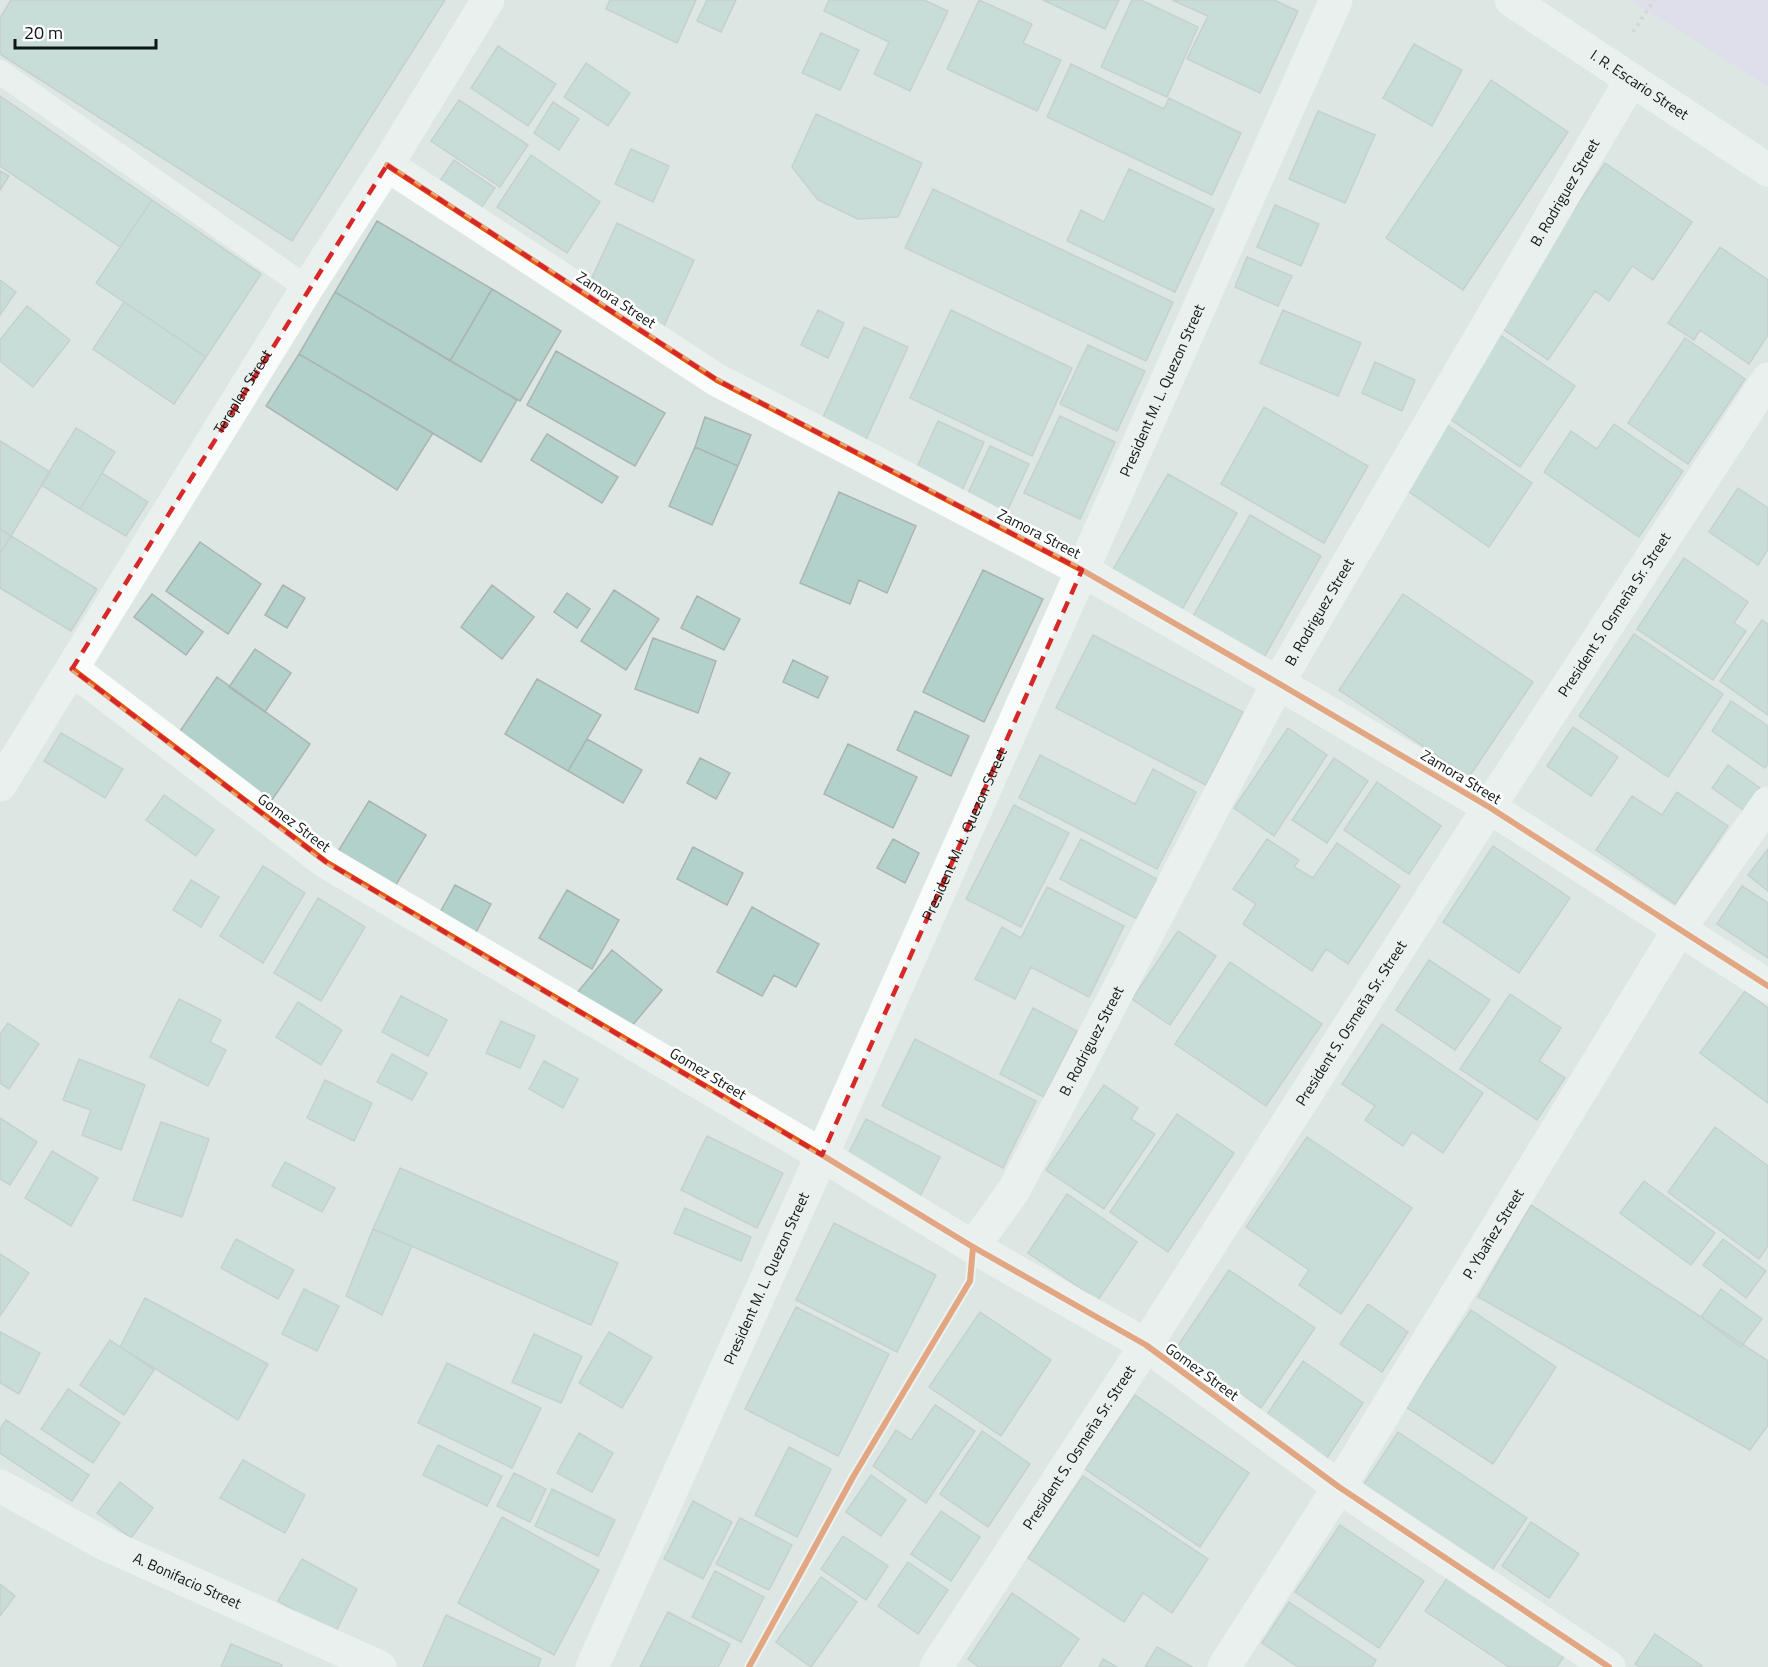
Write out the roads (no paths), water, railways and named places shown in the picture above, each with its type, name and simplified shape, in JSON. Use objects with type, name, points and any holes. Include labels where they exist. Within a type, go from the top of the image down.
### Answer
[{"type":"street","name":"Tereplen Street","points":[[0,785],[488,0]]},
{"type":"street","name":"President M. L. Quezon Street","points":[[592,1667],[1336,0]]},
{"type":"street","name":"I. R. Escario Street","points":[[1511,0],[1768,170]]},
{"type":"street","name":"B. Rodriguez Street","points":[[973,1247],[1014,1190],[1278,683],[1631,80]]},
{"type":"street","name":"Zamora Street","points":[[387,165],[717,380],[1082,570],[1278,683],[1489,807],[1678,931],[1768,986]]},
{"type":"street","name":"President S. Osmeña Sr. Street","points":[[936,1667],[1146,1345],[1489,807],[1768,379]]},
{"type":"street","name":"Gomez Street","points":[[72,669],[326,862],[822,1155],[973,1247],[1146,1345],[1339,1487],[1610,1667]]},
{"type":"street","name":"P. Ybañez Street","points":[[1224,1667],[1339,1487],[1678,931],[1768,803]]},
{"type":"street","name":"A. Bonifacio Street","points":[[0,1486],[107,1545],[380,1667]]},
{"type":"lane","points":[[0,72],[307,288]]}]
